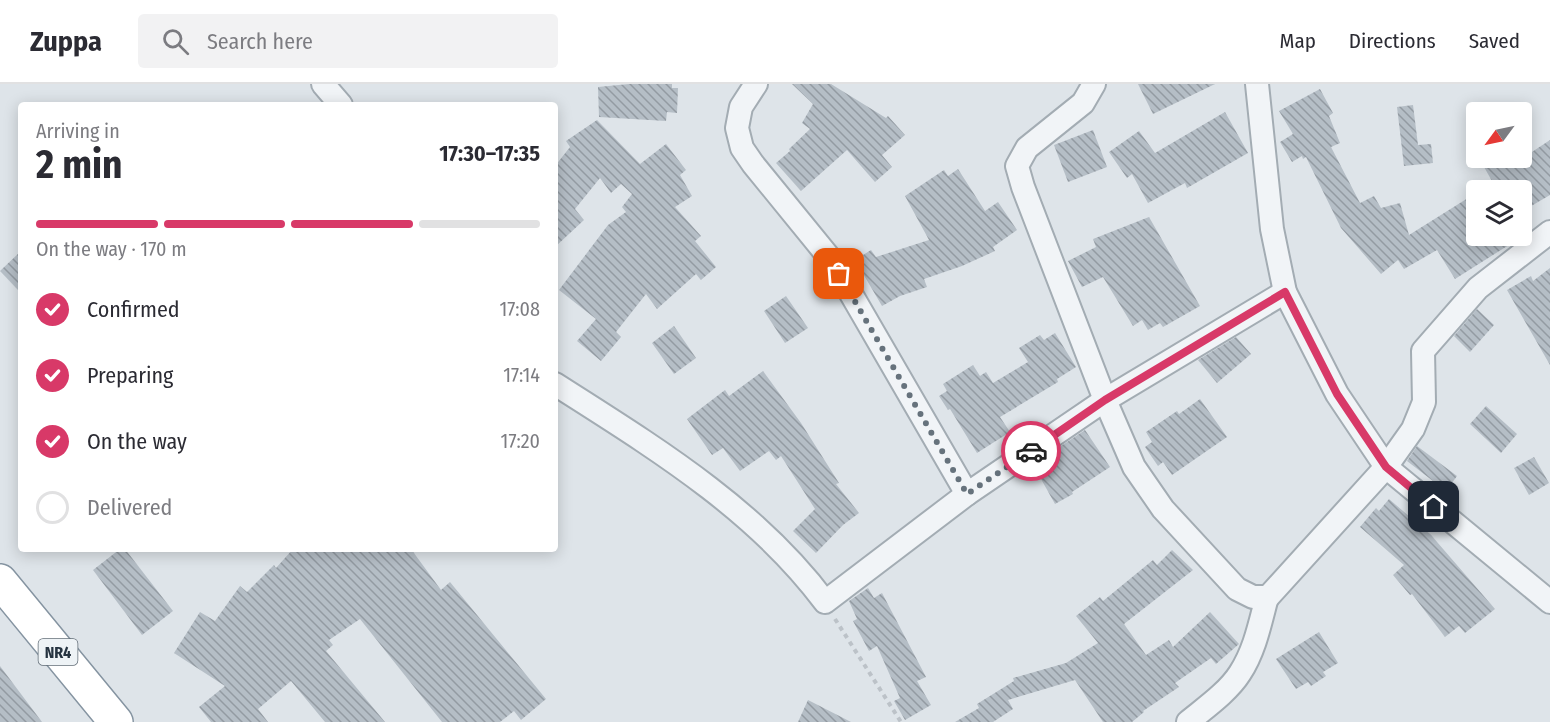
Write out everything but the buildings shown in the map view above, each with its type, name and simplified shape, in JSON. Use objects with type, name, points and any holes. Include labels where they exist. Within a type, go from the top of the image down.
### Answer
[{"type":"highway","name":"NR4","points":[[0,581],[116,722]]},
{"type":"street","points":[[323,84],[338,102]]},
{"type":"street","points":[[756,84],[741,107],[737,128],[742,147],[753,164],[828,256],[967,494]]},
{"type":"street","points":[[1094,84],[1083,103],[1027,148],[1017,166],[1023,187],[1105,400],[1134,467],[1163,509],[1237,589],[1253,597],[1267,597]]},
{"type":"street","points":[[1257,84],[1272,229],[1285,292],[1337,394],[1386,467],[1550,602]]},
{"type":"street","points":[[1188,722],[1240,674],[1254,645],[1267,597],[1386,467],[1413,429],[1424,402],[1423,351],[1478,288],[1550,232]]},
{"type":"street","points":[[558,386],[638,437],[725,499],[775,545],[825,602],[967,494],[1105,400],[1285,292]]},
{"type":"path","points":[[825,602],[901,722]]},
{"type":"way so far","points":[[839,274],[967,494],[1031,451]]},
{"type":"route","points":[[1031,451],[1105,400],[1285,292],[1337,394],[1386,467],[1434,507]]}]
